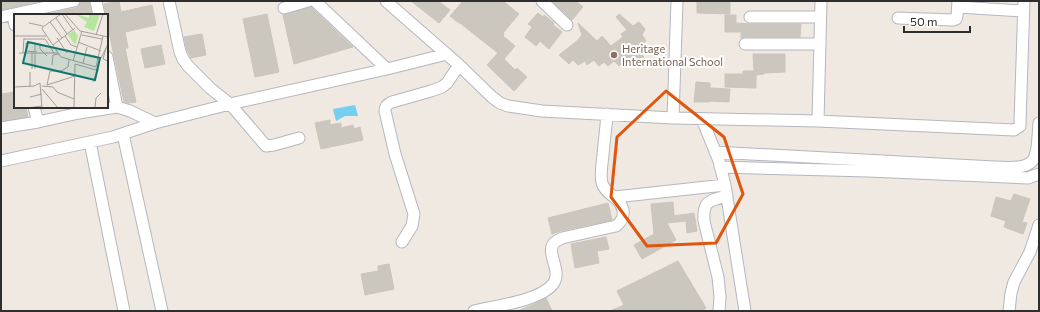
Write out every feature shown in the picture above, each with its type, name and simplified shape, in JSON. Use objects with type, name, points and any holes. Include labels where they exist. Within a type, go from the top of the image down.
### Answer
[{"type":"street","points":[[39,14],[55,10],[74,1]]},
{"type":"street","points":[[96,1],[99,14]]},
{"type":"street","points":[[169,1],[180,52],[188,66],[210,88],[230,104],[266,146],[299,138]]},
{"type":"street","points":[[284,8],[308,1]]},
{"type":"street","points":[[315,1],[387,69]]},
{"type":"street","points":[[386,1],[447,54],[492,97],[500,103],[508,106],[542,111],[673,118],[818,121],[1014,130],[1020,126],[1024,6],[958,4],[957,16],[956,19],[953,20],[898,18]]},
{"type":"street","points":[[542,1],[567,25]]},
{"type":"street","points":[[673,118],[677,1]]},
{"type":"street","points":[[818,121],[821,1]]},
{"type":"street","points":[[1,17],[14,20]]},
{"type":"street","points":[[750,17],[820,17]]},
{"type":"street","points":[[745,44],[819,44]]},
{"type":"street","points":[[1,161],[90,142],[123,134],[155,123],[230,104],[447,54]]},
{"type":"street","points":[[108,62],[117,107]]},
{"type":"street","points":[[402,242],[412,226],[414,214],[395,154],[385,108],[392,102],[442,88],[459,65]]},
{"type":"street","points":[[108,108],[117,107],[130,111],[155,123]]},
{"type":"street","points":[[34,108],[38,122]]},
{"type":"street","points":[[1,128],[38,122],[78,110],[104,108]]},
{"type":"street","points":[[474,311],[521,301],[545,291],[552,286],[556,279],[557,273],[552,248],[554,242],[562,238],[616,226],[622,220],[624,214],[622,204],[616,197],[607,192],[603,184],[602,177],[607,114]]},
{"type":"street","points":[[702,119],[715,152],[726,190],[745,311]]},
{"type":"street","points":[[715,152],[986,167],[1020,167],[1030,164],[1034,159],[1039,123]]},
{"type":"street","points":[[123,134],[162,311]]},
{"type":"street","points":[[90,142],[124,311]]},
{"type":"street","points":[[720,167],[868,171],[1028,178],[1039,174]]},
{"type":"street","points":[[616,197],[726,190]]},
{"type":"street","points":[[719,311],[720,297],[718,277],[704,220],[704,211],[706,204],[726,190]]},
{"type":"street","points":[[1009,311],[1014,282],[1030,252],[1039,225]]},
{"type":"highlighted area","points":[[666,91],[724,137],[743,194],[716,243],[647,246],[611,197],[617,137]]},
{"type":"water","points":[[355,105],[358,116],[345,116],[336,121],[333,109]]},
{"type":"building","points":[[1,1],[41,1],[1,10]]},
{"type":"building","points":[[81,1],[89,1],[92,14],[48,14],[76,8],[79,6]]},
{"type":"building","points":[[119,1],[121,12],[152,5],[156,25],[125,32],[128,48],[125,48],[136,102],[124,102],[108,28],[108,14],[106,14],[104,4]]},
{"type":"building","points":[[411,1],[438,1],[450,10],[439,23]]},
{"type":"building","points":[[463,1],[503,1],[519,14],[503,33],[503,36],[515,46],[504,59],[515,70],[517,68],[527,77],[514,91],[487,65],[498,53],[450,16]]},
{"type":"building","points":[[552,1],[576,1],[583,7],[572,20]]},
{"type":"building","points":[[697,1],[730,1],[730,14],[697,13]]},
{"type":"building","points":[[311,7],[353,47],[294,64],[283,15]]},
{"type":"building","points":[[538,13],[543,17],[544,15],[562,32],[549,49],[540,41],[536,46],[525,37],[532,27],[528,24]]},
{"type":"building","points":[[267,14],[279,72],[255,77],[243,19]]},
{"type":"building","points":[[619,14],[633,26],[639,22],[645,29],[642,35],[646,41],[643,44],[646,48],[641,54],[644,57],[636,63],[633,61],[630,64],[627,61],[619,66],[614,61],[608,66],[604,62],[599,66],[594,60],[587,65],[585,61],[578,65],[573,60],[569,64],[559,55],[582,35],[578,23],[597,41],[602,36],[611,46],[623,37],[621,34],[627,30],[616,17]]},
{"type":"building","points":[[725,15],[736,15],[736,23],[801,24],[800,37],[741,38],[741,32],[725,32]]},
{"type":"building","points":[[202,34],[206,55],[191,58],[187,50],[184,37]]},
{"type":"building","points":[[161,45],[165,64],[145,68],[141,49]]},
{"type":"building","points":[[753,54],[785,54],[785,72],[756,75],[756,88],[725,87],[725,74],[743,74],[743,71],[754,71]]},
{"type":"building","points":[[696,82],[710,83],[710,88],[730,89],[729,102],[694,102]]},
{"type":"building","points":[[14,92],[14,108],[26,108],[28,117],[3,121],[1,112],[1,94]]},
{"type":"building","points":[[330,120],[330,125],[341,123],[341,128],[353,125],[354,129],[360,127],[363,140],[321,149],[315,123]]},
{"type":"building","points":[[1014,194],[1030,199],[1022,222],[1027,223],[1023,234],[1004,227],[1006,221],[991,216],[996,197],[1011,201]]},
{"type":"building","points":[[673,202],[674,216],[694,213],[697,231],[687,233],[686,221],[667,223],[676,240],[642,259],[634,245],[654,234],[651,204]]},
{"type":"building","points":[[608,203],[612,220],[552,234],[548,218]]},
{"type":"building","points":[[606,237],[609,249],[597,251],[599,263],[575,268],[571,244]]},
{"type":"building","points":[[678,261],[706,308],[702,311],[610,311],[624,305],[617,291]]},
{"type":"building","points":[[389,264],[394,289],[365,295],[361,274],[378,271],[378,266]]},
{"type":"building","points":[[546,298],[552,311],[518,311],[541,301]]},
{"type":"place","name":"Heritage International School","points":[[614,55]]}]
